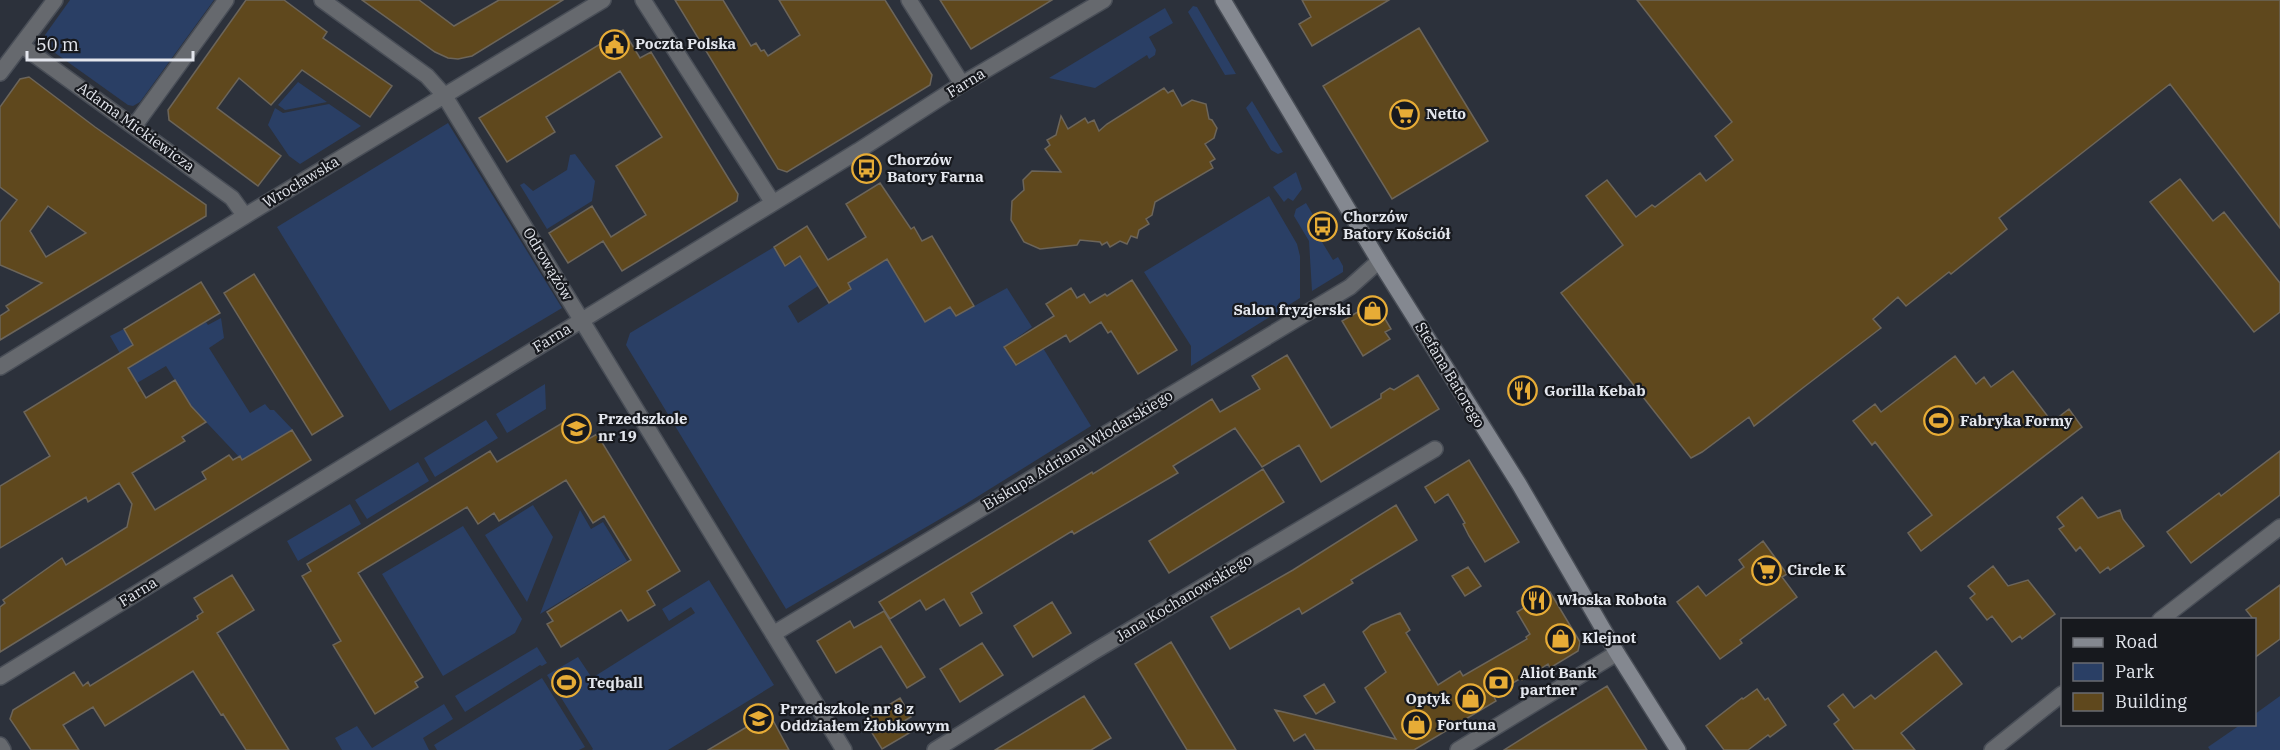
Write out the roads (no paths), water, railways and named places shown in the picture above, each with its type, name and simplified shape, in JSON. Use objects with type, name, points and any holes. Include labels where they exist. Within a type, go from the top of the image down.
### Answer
[{"type":"street","points":[[0,73],[55,0]]},
{"type":"street","points":[[135,125],[226,0]]},
{"type":"street","name":"Odrowążów","points":[[322,0],[427,76],[444,95],[844,750]]},
{"type":"street","name":"Wrocławska","points":[[0,367],[603,0]]},
{"type":"street","points":[[643,0],[773,203]]},
{"type":"street","points":[[909,0],[962,84]]},
{"type":"street","name":"Farna","points":[[0,677],[773,203],[962,84],[1104,0]]},
{"type":"street","name":"Stefana Batorego","points":[[1223,0],[1379,261],[1519,484],[1617,654],[1678,750]]},
{"type":"street","name":"Adama Mickiewicza","points":[[21,45],[135,125],[232,198],[245,216]]},
{"type":"street","name":"Biskupa Adriana Włodarskiego","points":[[773,634],[1350,287],[1379,261]]},
{"type":"street","name":"Jana Kochanowskiego","points":[[935,750],[1093,652],[1435,449]]},
{"type":"street","points":[[2163,618],[2280,527]]},
{"type":"street","points":[[1458,750],[1617,654]]},
{"type":"street","points":[[1992,750],[2061,695]]},
{"type":"street","points":[[0,745],[3,750]]},
{"type":"place","name":"Poczta Polska","points":[[614,44]]},
{"type":"place","name":"Netto","points":[[1405,114]]},
{"type":"place","name":"Chorzów Batory Farna","points":[[866,169]]},
{"type":"place","name":"Chorzów Batory Kościół","points":[[1322,226]]},
{"type":"place","name":"Salon fryzjerski","points":[[1372,310]]},
{"type":"place","name":"Gorilla Kebab","points":[[1523,391]]},
{"type":"place","name":"Fabryka Formy","points":[[1939,421]]},
{"type":"place","name":"Przedszkole nr 19","points":[[577,428]]},
{"type":"place","name":"Circle K","points":[[1766,570]]},
{"type":"place","name":"Włoska Robota","points":[[1536,600]]},
{"type":"place","name":"Klejnot","points":[[1561,638]]},
{"type":"place","name":"Aliot Bank partner","points":[[1499,682]]},
{"type":"place","name":"Teqball","points":[[566,683]]},
{"type":"place","name":"Optyk","points":[[1471,699]]},
{"type":"place","name":"Przedszkole nr 8 z Oddziałem Żłobkowym","points":[[759,718]]},
{"type":"place","name":"Fortuna","points":[[1416,725]]}]
